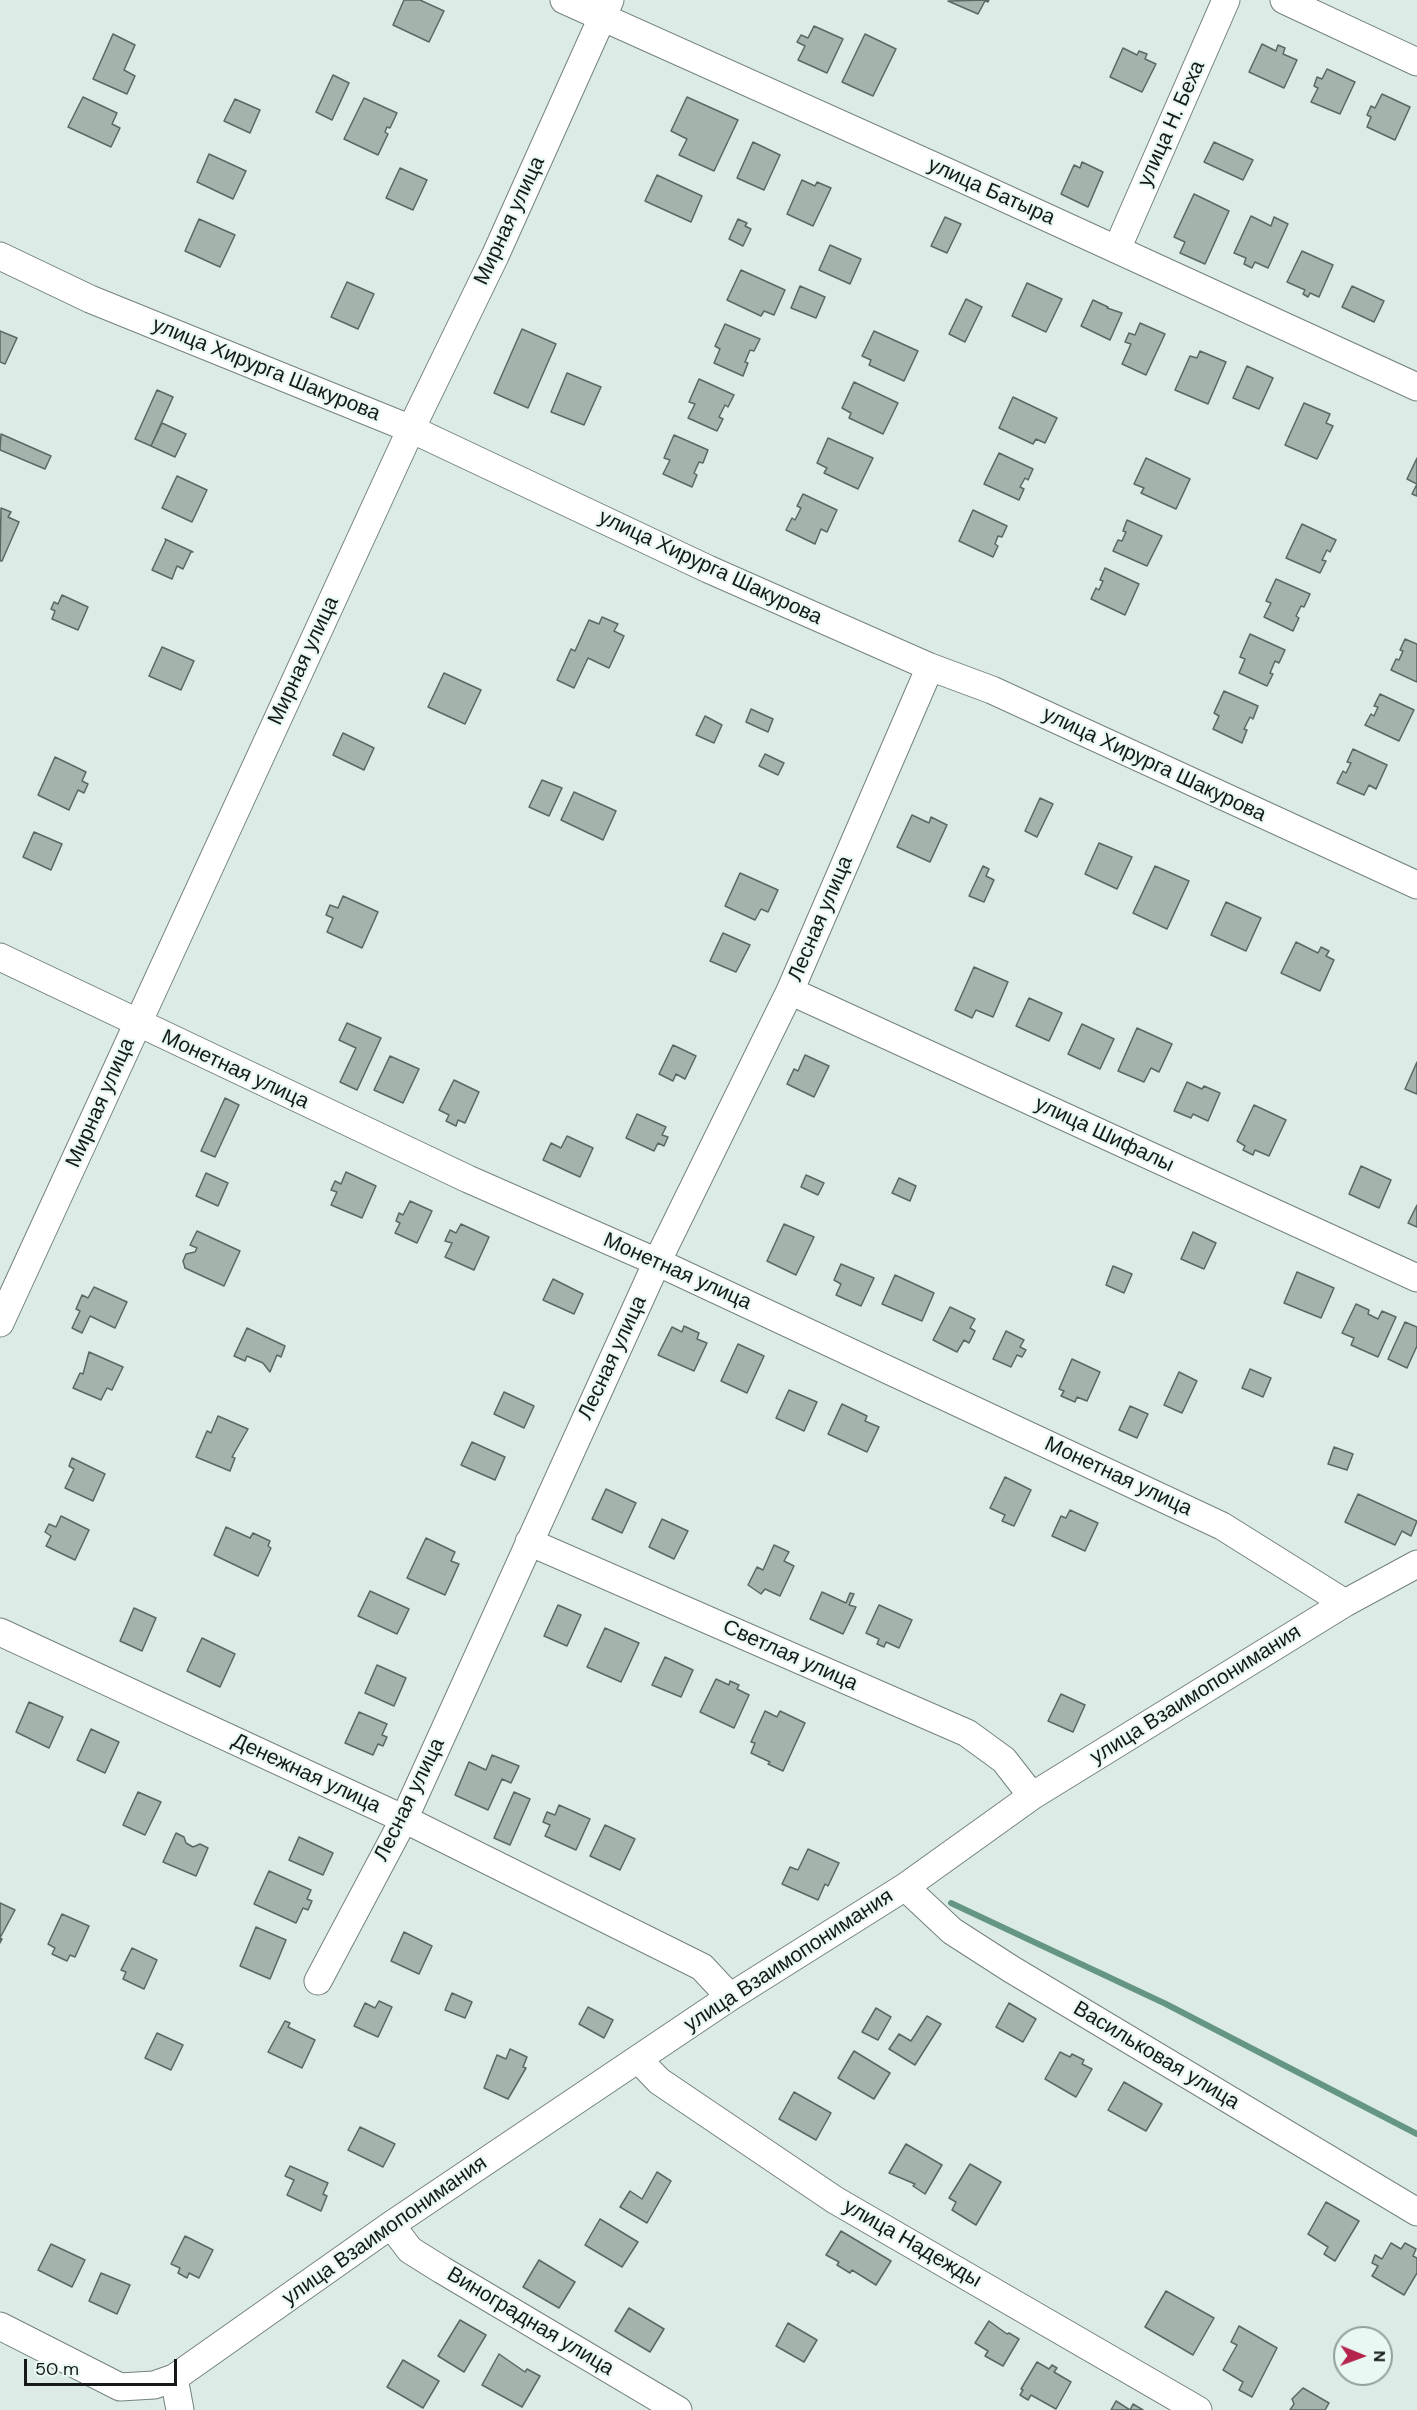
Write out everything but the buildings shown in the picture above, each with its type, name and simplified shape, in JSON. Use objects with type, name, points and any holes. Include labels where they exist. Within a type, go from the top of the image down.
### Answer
[{"type":"street","name":"улица Батыра","points":[[564,0],[606,8],[1117,249],[1417,387]]},
{"type":"street","name":"улица Н. Беха","points":[[1117,249],[1226,0]]},
{"type":"street","points":[[1284,0],[1417,62]]},
{"type":"street","name":"Мирная улица","points":[[0,1323],[411,429],[495,256],[606,8]]},
{"type":"street","name":"улица Хирурга Шакурова","points":[[0,256],[90,299],[411,429],[708,569],[930,667],[992,690],[1417,885]]},
{"type":"street","name":"Лесная улица","points":[[318,1981],[404,1820],[657,1262],[790,991],[930,667]]},
{"type":"street","name":"Монетная улица","points":[[0,957],[468,1179],[657,1262],[1222,1526],[1346,1603]]},
{"type":"street","name":"улица Шифалы","points":[[790,991],[1417,1278]]},
{"type":"street","name":"Светлая улица","points":[[529,1542],[967,1733],[1004,1760],[1032,1796]]},
{"type":"street","name":"улица Взаимопонимания","points":[[174,2378],[391,2225],[730,1997],[904,1887],[1032,1796],[1346,1603],[1417,1564]]},
{"type":"street","name":"Денежная улица","points":[[0,1632],[404,1820],[702,1967],[730,1997]]},
{"type":"street","name":"Васильковая улица","points":[[904,1887],[952,1931],[1011,1970],[1417,2212]]},
{"type":"street","name":"улица Надежды","points":[[638,2059],[659,2081],[835,2200],[1198,2410]]},
{"type":"street","name":"Виноградная улица","points":[[391,2225],[410,2250],[678,2410]]},
{"type":"street","points":[[0,2326],[120,2387],[154,2385],[174,2378],[180,2410]]},
{"type":"waterway","points":[[951,1903],[1166,2004],[1417,2134]]}]
